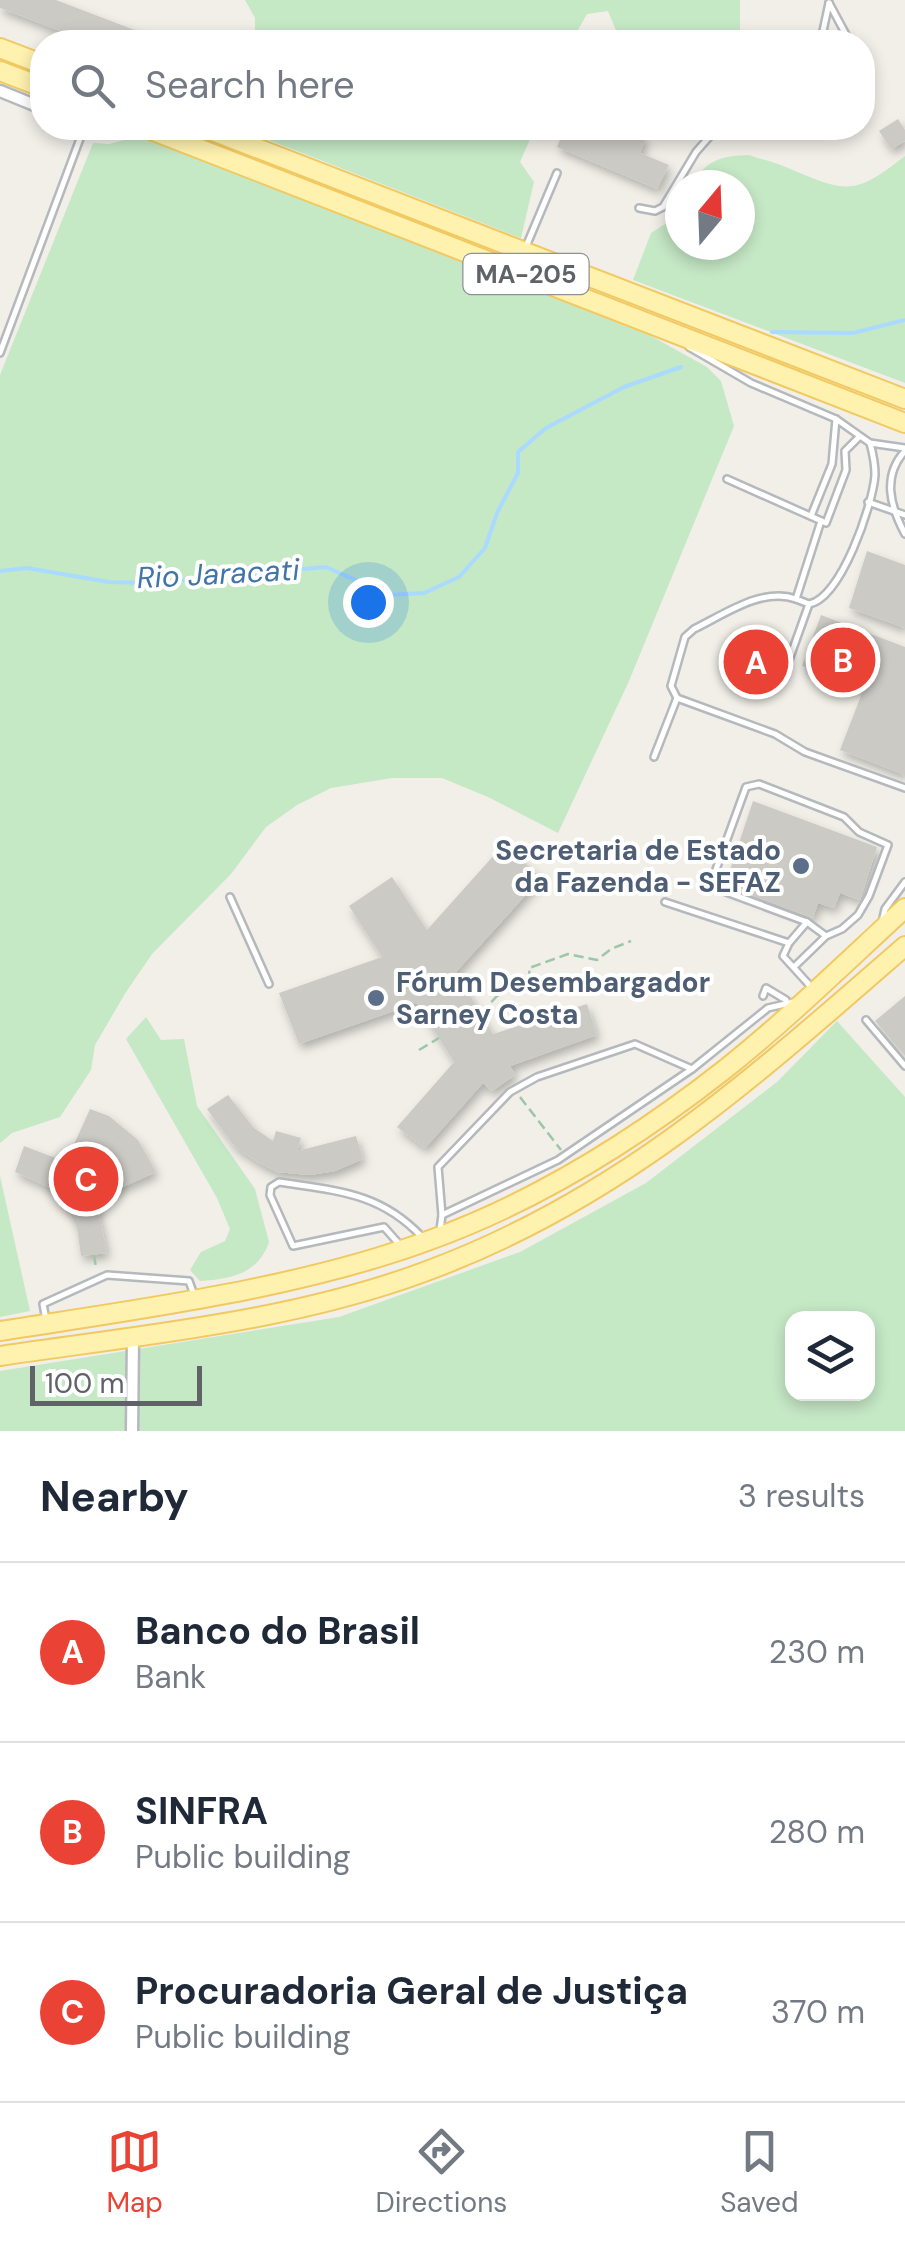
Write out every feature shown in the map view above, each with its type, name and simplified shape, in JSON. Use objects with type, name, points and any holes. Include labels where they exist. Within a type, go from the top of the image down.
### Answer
[{"type":"main road","points":[[0,48],[30,59]]},
{"type":"main road","points":[[0,71],[30,82]]},
{"type":"main road","name":"MA-205","points":[[177,140],[905,422]]},
{"type":"main road","name":"MA-205","points":[[237,140],[905,399]]},
{"type":"main road","points":[[823,367],[905,388]]},
{"type":"main road","points":[[0,1331],[321,1273],[433,1239],[514,1202],[587,1163],[705,1084],[905,908]]},
{"type":"main road","points":[[0,1356],[325,1302],[424,1272],[512,1236],[657,1152],[742,1088],[905,946]]},
{"type":"main road","points":[[742,1088],[734,1076],[736,1068],[782,1028],[799,1002]]},
{"type":"main road","points":[[657,1152],[666,1136],[711,1104],[712,1094],[705,1084]]},
{"type":"street","points":[[0,92],[30,103]]},
{"type":"street","points":[[132,1336],[132,1431]]},
{"type":"lane","points":[[820,30],[828,1]]},
{"type":"lane","points":[[828,1],[844,30]]},
{"type":"lane","points":[[0,353],[80,140]]},
{"type":"lane","points":[[639,208],[655,211],[663,207],[706,140]]},
{"type":"lane","points":[[524,251],[558,173]]},
{"type":"lane","points":[[653,324],[751,383],[836,419],[870,444],[905,450],[891,473],[892,510],[905,534]]},
{"type":"lane","points":[[811,516],[832,464],[836,419]]},
{"type":"lane","points":[[796,599],[846,470],[846,450],[859,437]]},
{"type":"lane","points":[[654,757],[677,698],[671,681],[688,632],[768,595],[782,594],[809,604],[822,599],[840,579],[875,477],[870,444]]},
{"type":"lane","points":[[727,479],[824,522]]},
{"type":"lane","points":[[868,502],[905,515]]},
{"type":"lane","points":[[790,660],[809,604]]},
{"type":"lane","points":[[677,698],[775,734],[804,752],[905,788]]},
{"type":"lane","points":[[794,967],[826,936],[858,915],[888,845],[859,832],[844,817],[759,784],[751,785],[743,792],[710,886],[807,922],[826,936]]},
{"type":"lane","points":[[882,930],[885,909],[905,882]]},
{"type":"lane","points":[[230,897],[269,984]]},
{"type":"lane","points":[[665,902],[789,943]]},
{"type":"lane","points":[[799,1002],[794,967],[783,956],[807,922]]},
{"type":"lane","points":[[764,992],[799,1002]]},
{"type":"lane","points":[[442,1215],[565,1156],[692,1069],[768,1008],[799,1002]]},
{"type":"lane","points":[[866,1020],[905,1066]]},
{"type":"lane","points":[[403,1250],[384,1226],[293,1246],[270,1195],[271,1187],[279,1182],[365,1198],[394,1210],[433,1239],[442,1215],[438,1167],[510,1092],[537,1077],[636,1044],[692,1069]]},
{"type":"lane","points":[[46,1324],[43,1304],[97,1278],[121,1274],[189,1281],[195,1297]]},
{"type":"path","points":[[480,1013],[497,996],[530,981],[530,968],[568,954],[597,960],[631,941]]},
{"type":"path","points":[[419,1050],[439,1038]]},
{"type":"path","points":[[523,1100],[565,1156]]},
{"type":"path","points":[[94,1255],[97,1278]]},
{"type":"green space","points":[[245,0],[740,0],[740,30],[616,30],[608,11],[587,14],[578,30],[255,30],[255,18]]},
{"type":"green space","points":[[149,140],[651,336],[707,367],[721,381],[734,426],[629,681],[558,833],[442,778],[392,778],[331,788],[297,805],[266,827],[231,874],[152,954],[95,1045],[91,1070],[60,1117],[12,1133],[0,1143],[0,375],[93,143]]},
{"type":"green space","points":[[269,140],[530,140],[520,162],[534,182],[521,238]]},
{"type":"green space","points":[[749,155],[828,184],[853,186],[876,177],[905,156],[905,383],[633,280],[651,233],[665,224],[665,260],[755,260],[755,170],[702,170],[730,157]]},
{"type":"green space","points":[[146,1017],[161,1040],[184,1039],[197,1106],[255,1189],[269,1242],[258,1261],[242,1273],[200,1281],[190,1270],[201,1252],[225,1241],[230,1229],[217,1198],[126,1039]]},
{"type":"green space","points":[[837,1021],[905,1097],[905,1431],[0,1431],[0,1371],[339,1317],[520,1252],[646,1183],[777,1082]]},
{"type":"green space","points":[[0,1176],[30,1311],[0,1317]]},
{"type":"building","points":[[0,0],[56,0],[135,30],[58,30],[0,8]]},
{"type":"building","points":[[898,119],[905,130],[905,141],[891,149],[879,131]]},
{"type":"building","points":[[560,140],[645,140],[640,153],[669,165],[657,189],[557,147]]},
{"type":"building","points":[[867,551],[905,565],[905,628],[849,608]]},
{"type":"building","points":[[821,615],[905,647],[905,775],[840,750],[864,688],[802,666]]},
{"type":"building","name":"Secretaria de Estado da Fazenda - SEFAZ","points":[[753,801],[877,847],[860,900],[840,893],[834,908],[818,903],[813,918],[725,885]]},
{"type":"building","name":"Fórum Desembargador Sarney Costa","points":[[504,844],[541,878],[456,972],[493,1034],[587,1004],[597,1035],[510,1066],[515,1075],[492,1091],[483,1083],[425,1148],[397,1127],[454,1062],[417,1003],[299,1044],[279,993],[382,957],[349,906],[392,877],[427,930]]},
{"type":"building","points":[[905,996],[905,1056],[875,1021]]},
{"type":"building","points":[[228,1095],[254,1128],[273,1141],[276,1131],[301,1138],[297,1151],[356,1136],[363,1159],[335,1171],[310,1175],[277,1172],[235,1147],[207,1109]]},
{"type":"building","points":[[90,1109],[109,1116],[138,1140],[156,1172],[96,1199],[107,1253],[81,1256],[77,1227],[59,1192],[15,1172],[24,1146],[66,1162]]},
{"type":"waterway","name":"Rio Jaracati","points":[[772,332],[853,333],[905,320]]},
{"type":"waterway","name":"Rio Jaracati","points":[[0,571],[27,568],[109,582],[151,583],[326,567],[389,595],[424,593],[459,577],[485,548],[497,513],[518,473],[518,452],[546,428],[624,387],[681,367]]},
{"type":"place","name":"SINFRA","points":[[843,660]]},
{"type":"place","name":"Banco do Brasil","points":[[756,662]]},
{"type":"place","name":"Secretaria de Estado da Fazenda - SEFAZ","points":[[801,866]]},
{"type":"place","name":"Fórum Desembargador Sarney Costa","points":[[376,998]]},
{"type":"place","name":"Procuradoria Geral de Justiça","points":[[86,1179]]}]
